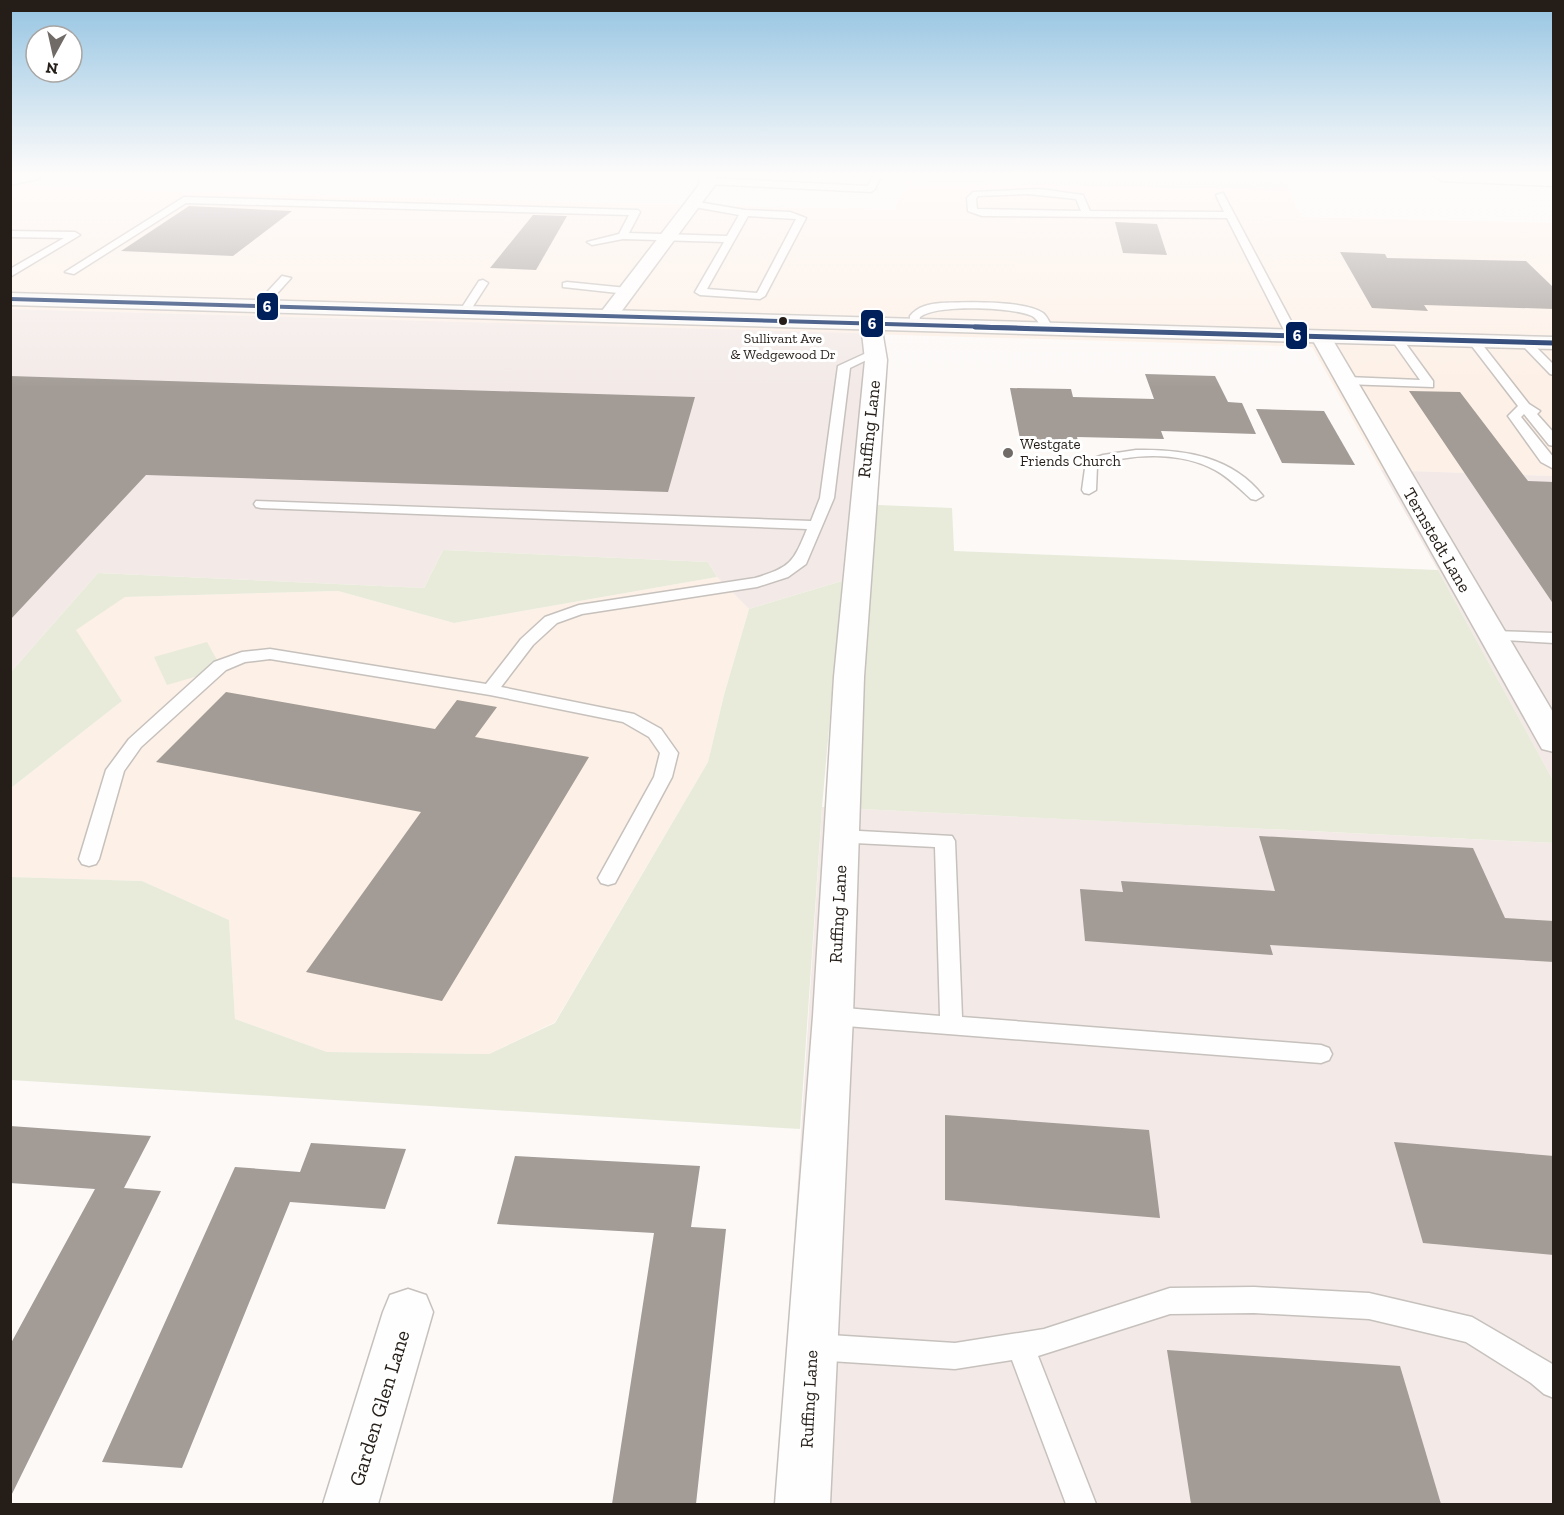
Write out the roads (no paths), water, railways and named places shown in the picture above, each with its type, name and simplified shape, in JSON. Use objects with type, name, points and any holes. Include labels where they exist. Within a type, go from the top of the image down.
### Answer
[{"type":"main road","points":[[10,299],[1554,343]]},
{"type":"street","points":[[608,316],[661,247]]},
{"type":"street","name":"Ruffing Lane","points":[[802,1504],[833,1016],[849,677],[875,352],[871,324]]},
{"type":"street","name":"Ternstedt Lane","points":[[1321,337],[1554,742]]},
{"type":"street","name":"Garden Glen Lane","points":[[350,1504],[408,1312]]},
{"type":"lane","points":[[10,274],[56,247]]},
{"type":"lane","points":[[70,273],[111,247]]},
{"type":"lane","points":[[726,247],[700,292],[760,296],[786,247]]},
{"type":"lane","points":[[1247,247],[1293,336]]},
{"type":"lane","points":[[260,306],[286,278]]},
{"type":"lane","points":[[464,312],[483,283]]},
{"type":"lane","points":[[567,285],[627,291]]},
{"type":"lane","points":[[1347,381],[1429,384],[1397,339]]},
{"type":"lane","points":[[1474,341],[1554,442]]},
{"type":"lane","points":[[1526,343],[1554,372]]},
{"type":"lane","points":[[490,690],[527,642],[551,620],[579,610],[757,582],[783,574],[801,561],[827,498],[844,366],[875,352]]},
{"type":"lane","points":[[1525,407],[1549,417],[1554,422]]},
{"type":"lane","points":[[1525,407],[1514,416],[1546,459],[1554,465]]},
{"type":"lane","points":[[1089,490],[1091,464],[1102,458],[1121,454],[1175,455],[1200,457],[1220,466],[1256,496]]},
{"type":"lane","points":[[261,504],[816,525]]},
{"type":"lane","points":[[1493,636],[1554,638]]},
{"type":"lane","points":[[89,859],[115,770],[135,743],[220,666],[242,657],[270,654],[490,690],[628,718],[655,733],[669,753],[663,777],[608,878]]},
{"type":"lane","points":[[841,837],[945,842],[951,1025]]},
{"type":"lane","points":[[833,1016],[1321,1054]]},
{"type":"lane","points":[[812,1347],[955,1356],[1044,1342],[1170,1301],[1254,1300],[1369,1306],[1472,1330],[1541,1373],[1554,1384]]},
{"type":"lane","points":[[1020,1346],[1081,1504]]},
{"type":"place","name":"Sullivant Ave & Wedgewood Dr","points":[[783,321]]},
{"type":"place","name":"Westgate Friends Church","points":[[1008,453]]}]
